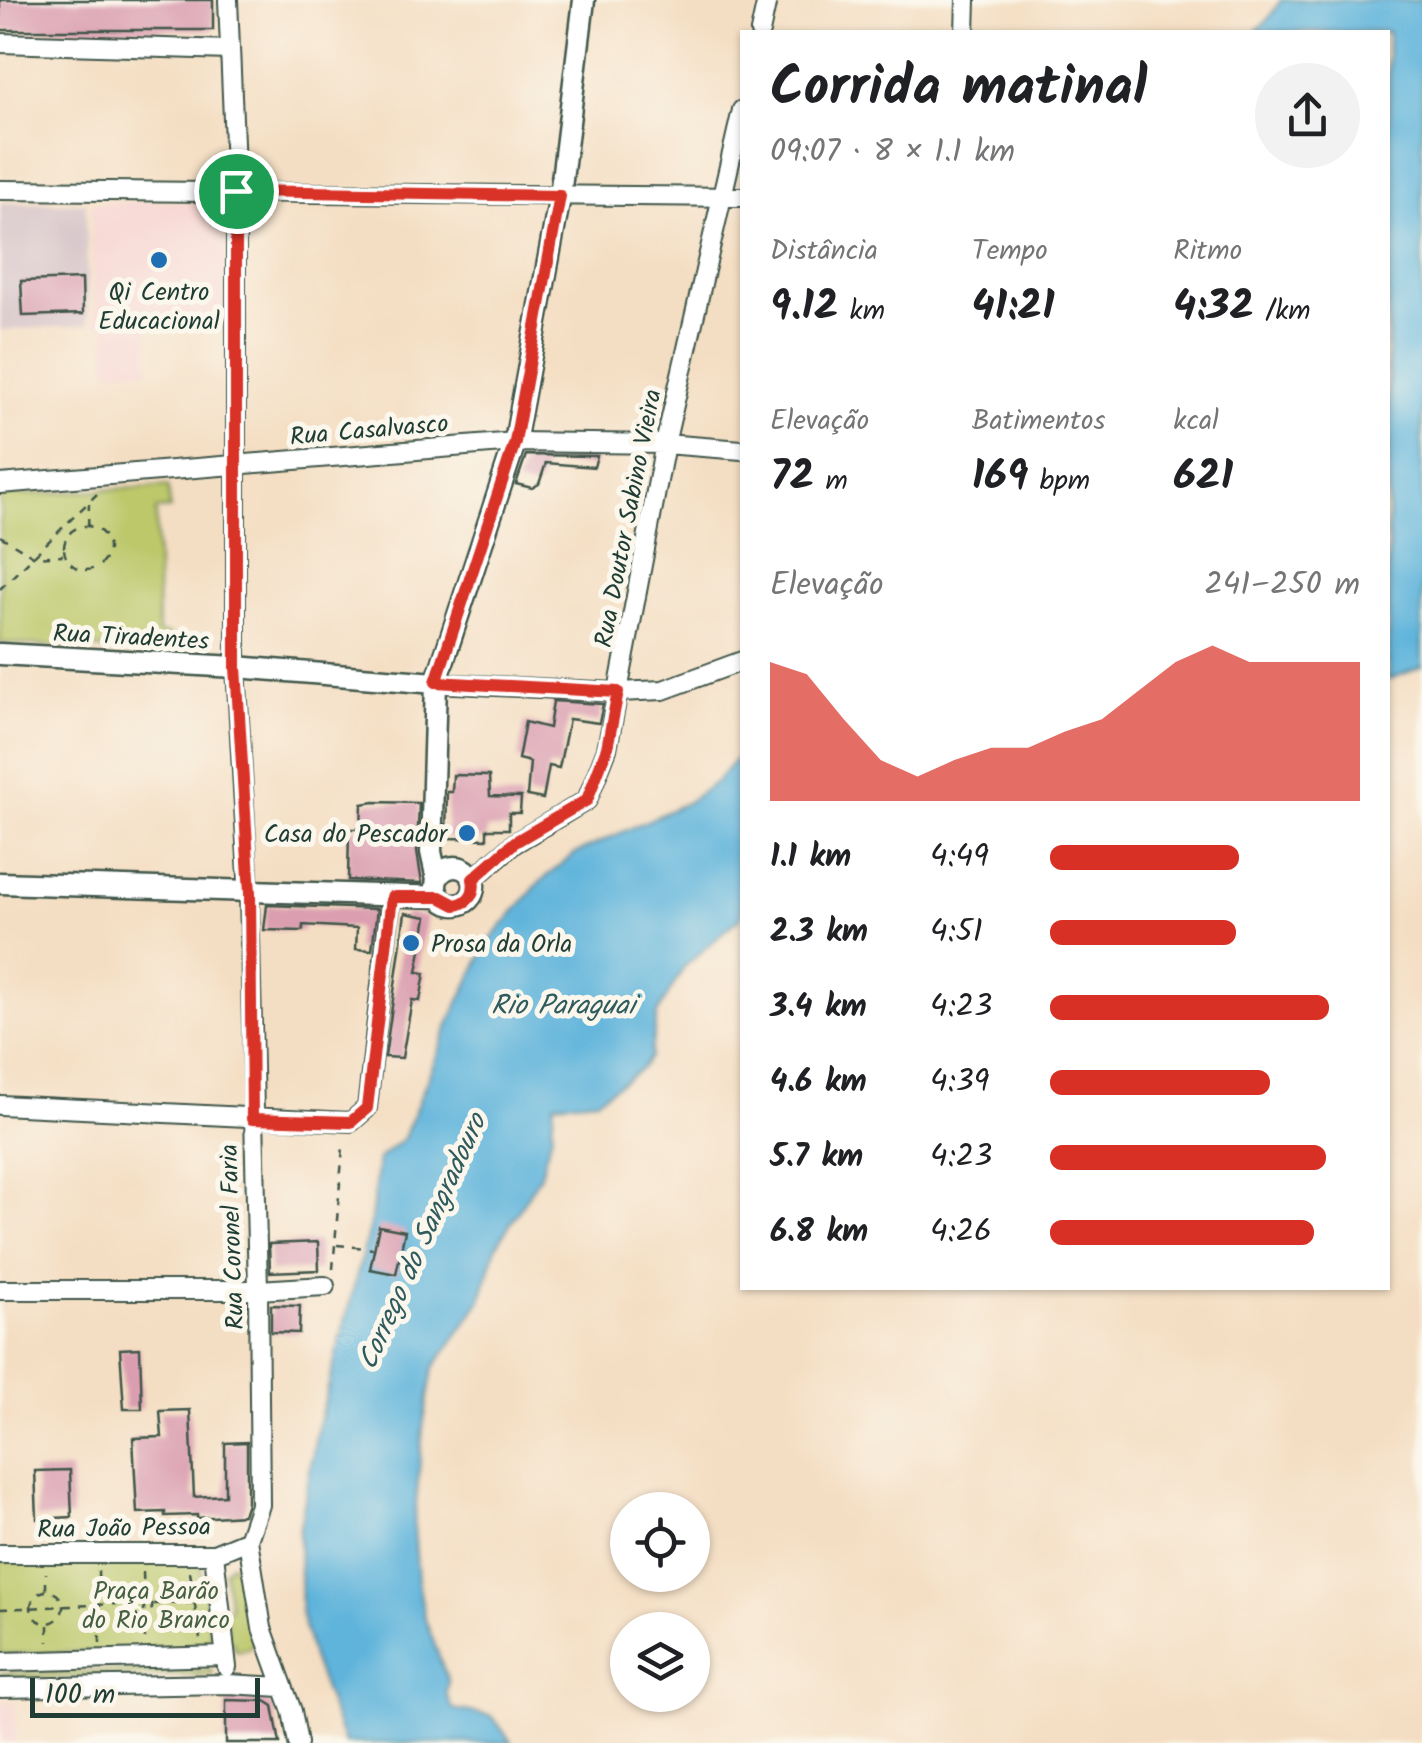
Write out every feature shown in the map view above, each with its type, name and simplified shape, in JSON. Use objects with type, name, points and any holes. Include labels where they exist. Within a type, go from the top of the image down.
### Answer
[{"type":"street","name":"Rua Coronel Faria","points":[[228,0],[236,191],[236,667],[250,893],[258,1290],[260,1505],[248,1540],[262,1628],[292,1712],[298,1743]]},
{"type":"street","points":[[438,888],[445,869],[458,866],[473,879],[474,892],[455,905],[438,888],[431,852],[436,682],[515,442],[560,196],[584,0]]},
{"type":"street","points":[[760,30],[767,0]]},
{"type":"street","points":[[965,30],[966,0]]},
{"type":"street","points":[[0,43],[230,50]]},
{"type":"street","name":"Rua Doutor Sabino Vieira","points":[[473,879],[515,842],[587,800],[607,748],[665,444],[740,119]]},
{"type":"street","points":[[0,190],[740,198]]},
{"type":"street","name":"Rua Casalvasco","points":[[0,484],[515,442],[665,444],[740,450]]},
{"type":"street","name":"Rua Tiradentes","points":[[0,654],[618,692],[663,690],[740,662]]},
{"type":"street","points":[[0,882],[392,897],[438,888]]},
{"type":"street","points":[[0,1105],[351,1122],[367,1108],[392,897]]},
{"type":"street","points":[[0,1290],[258,1290],[325,1286]]},
{"type":"street","name":"Rua João Pessoa","points":[[0,1554],[214,1554],[248,1540]]},
{"type":"street","points":[[214,1554],[229,1684]]},
{"type":"street","points":[[0,1662],[225,1656]]},
{"type":"street","points":[[0,1688],[229,1684],[281,1688]]},
{"type":"path","points":[[0,589],[102,490]]},
{"type":"path","points":[[88,526],[90,502]]},
{"type":"path","points":[[88,526],[106,538],[105,559],[87,570],[74,566],[66,554],[69,535],[88,526]]},
{"type":"path","points":[[0,536],[35,557],[66,554]]},
{"type":"path","points":[[325,1286],[332,1282],[343,1146]]},
{"type":"path","points":[[335,1244],[374,1249]]},
{"type":"path","points":[[189,1565],[200,1643]]},
{"type":"path","points":[[98,1566],[100,1645]]},
{"type":"path","points":[[142,1566],[145,1644]]},
{"type":"path","points":[[46,1568],[46,1592]]},
{"type":"path","points":[[191,1580],[202,1578]]},
{"type":"path","points":[[46,1592],[55,1594],[62,1606],[59,1618],[48,1623],[36,1619],[31,1607],[34,1598],[46,1592]]},
{"type":"path","points":[[142,1592],[154,1604],[143,1613]]},
{"type":"path","points":[[0,1609],[142,1603]]},
{"type":"path","points":[[154,1604],[194,1603]]},
{"type":"path","points":[[48,1623],[48,1646]]},
{"type":"shaded area","name":"Qi Centro Educacional","points":[[225,200],[226,317],[148,318],[149,370],[107,371],[106,325],[94,325],[91,203]]},
{"type":"shaded area","points":[[0,203],[86,203],[88,325],[0,330]]},
{"type":"shaded area","points":[[0,1702],[15,1702],[16,1743],[0,1743]]},
{"type":"green space","points":[[168,486],[170,509],[156,510],[158,633],[170,635],[170,653],[0,643],[0,496]]},
{"type":"green space","name":"Praça Barão do Rio Branco","points":[[195,1559],[201,1569],[211,1638],[203,1649],[0,1654],[0,1561]]},
{"type":"green space","points":[[231,1564],[245,1567],[257,1641],[241,1650],[235,1650],[234,1642],[228,1643],[226,1610],[230,1608],[224,1571]]},
{"type":"green space","points":[[211,1669],[212,1675],[0,1679],[0,1673]]},
{"type":"water","points":[[1281,0],[1422,0],[1422,667],[1390,679],[1390,30],[1256,30]]},
{"type":"water","name":"Rio Paraguai","points":[[740,754],[740,918],[684,967],[657,1014],[650,1057],[641,1069],[597,1099],[554,1103],[552,1134],[539,1177],[496,1247],[480,1302],[433,1369],[414,1526],[424,1616],[448,1681],[446,1694],[453,1709],[492,1716],[512,1743],[344,1743],[312,1658],[301,1614],[299,1532],[317,1430],[371,1221],[378,1159],[404,1138],[453,1015],[488,943],[539,883],[574,854],[686,803],[716,782]]},
{"type":"building","points":[[0,0],[213,0],[213,30],[0,30]]},
{"type":"building","points":[[82,279],[83,314],[23,316],[21,281]]},
{"type":"building","points":[[526,455],[597,456],[594,467],[546,463],[539,484],[532,488],[516,484]]},
{"type":"building","points":[[553,701],[603,704],[599,723],[569,719],[559,768],[549,766],[543,799],[527,796],[530,762],[518,759],[525,722],[549,728]]},
{"type":"building","points":[[453,775],[489,776],[490,796],[521,797],[520,813],[509,813],[509,829],[487,829],[487,839],[446,838],[447,792],[452,792]]},
{"type":"building","points":[[419,803],[417,852],[422,883],[348,880],[349,829],[361,829],[362,804]]},
{"type":"building","points":[[267,905],[377,909],[372,950],[356,949],[357,928],[303,925],[303,931],[264,930]]},
{"type":"building","name":"Prosa da Orla","points":[[405,913],[427,917],[417,972],[425,973],[420,1001],[412,1000],[402,1058],[385,1057]]},
{"type":"building","points":[[379,1226],[405,1231],[396,1274],[370,1269]]},
{"type":"building","points":[[318,1242],[319,1270],[270,1272],[269,1244]]},
{"type":"building","points":[[271,1305],[300,1306],[299,1333],[271,1332]]},
{"type":"building","points":[[140,1348],[142,1409],[124,1409],[120,1349]]},
{"type":"building","points":[[190,1410],[194,1497],[225,1495],[225,1443],[247,1442],[247,1503],[243,1515],[197,1518],[165,1516],[165,1512],[137,1513],[133,1438],[162,1437],[160,1411]]},
{"type":"building","points":[[70,1470],[72,1517],[37,1519],[35,1471]]},
{"type":"building","points":[[226,1700],[265,1701],[273,1706],[280,1743],[226,1743]]},
{"type":"place","name":"Qi Centro Educacional","points":[[159,260]]},
{"type":"place","name":"Casa do Pescador","points":[[467,833]]},
{"type":"place","name":"Prosa da Orla","points":[[411,943]]},
{"type":"route","points":[[236,191],[560,196],[515,442],[436,682],[618,692],[607,748],[587,800],[515,842],[473,879],[474,892],[466,901],[455,905],[440,897],[392,897],[367,1108],[351,1122],[252,1119],[250,893],[236,667],[236,191]]},
{"type":"water label","name":"Corrego do Sangradouro","points":[[421,1241]]}]
